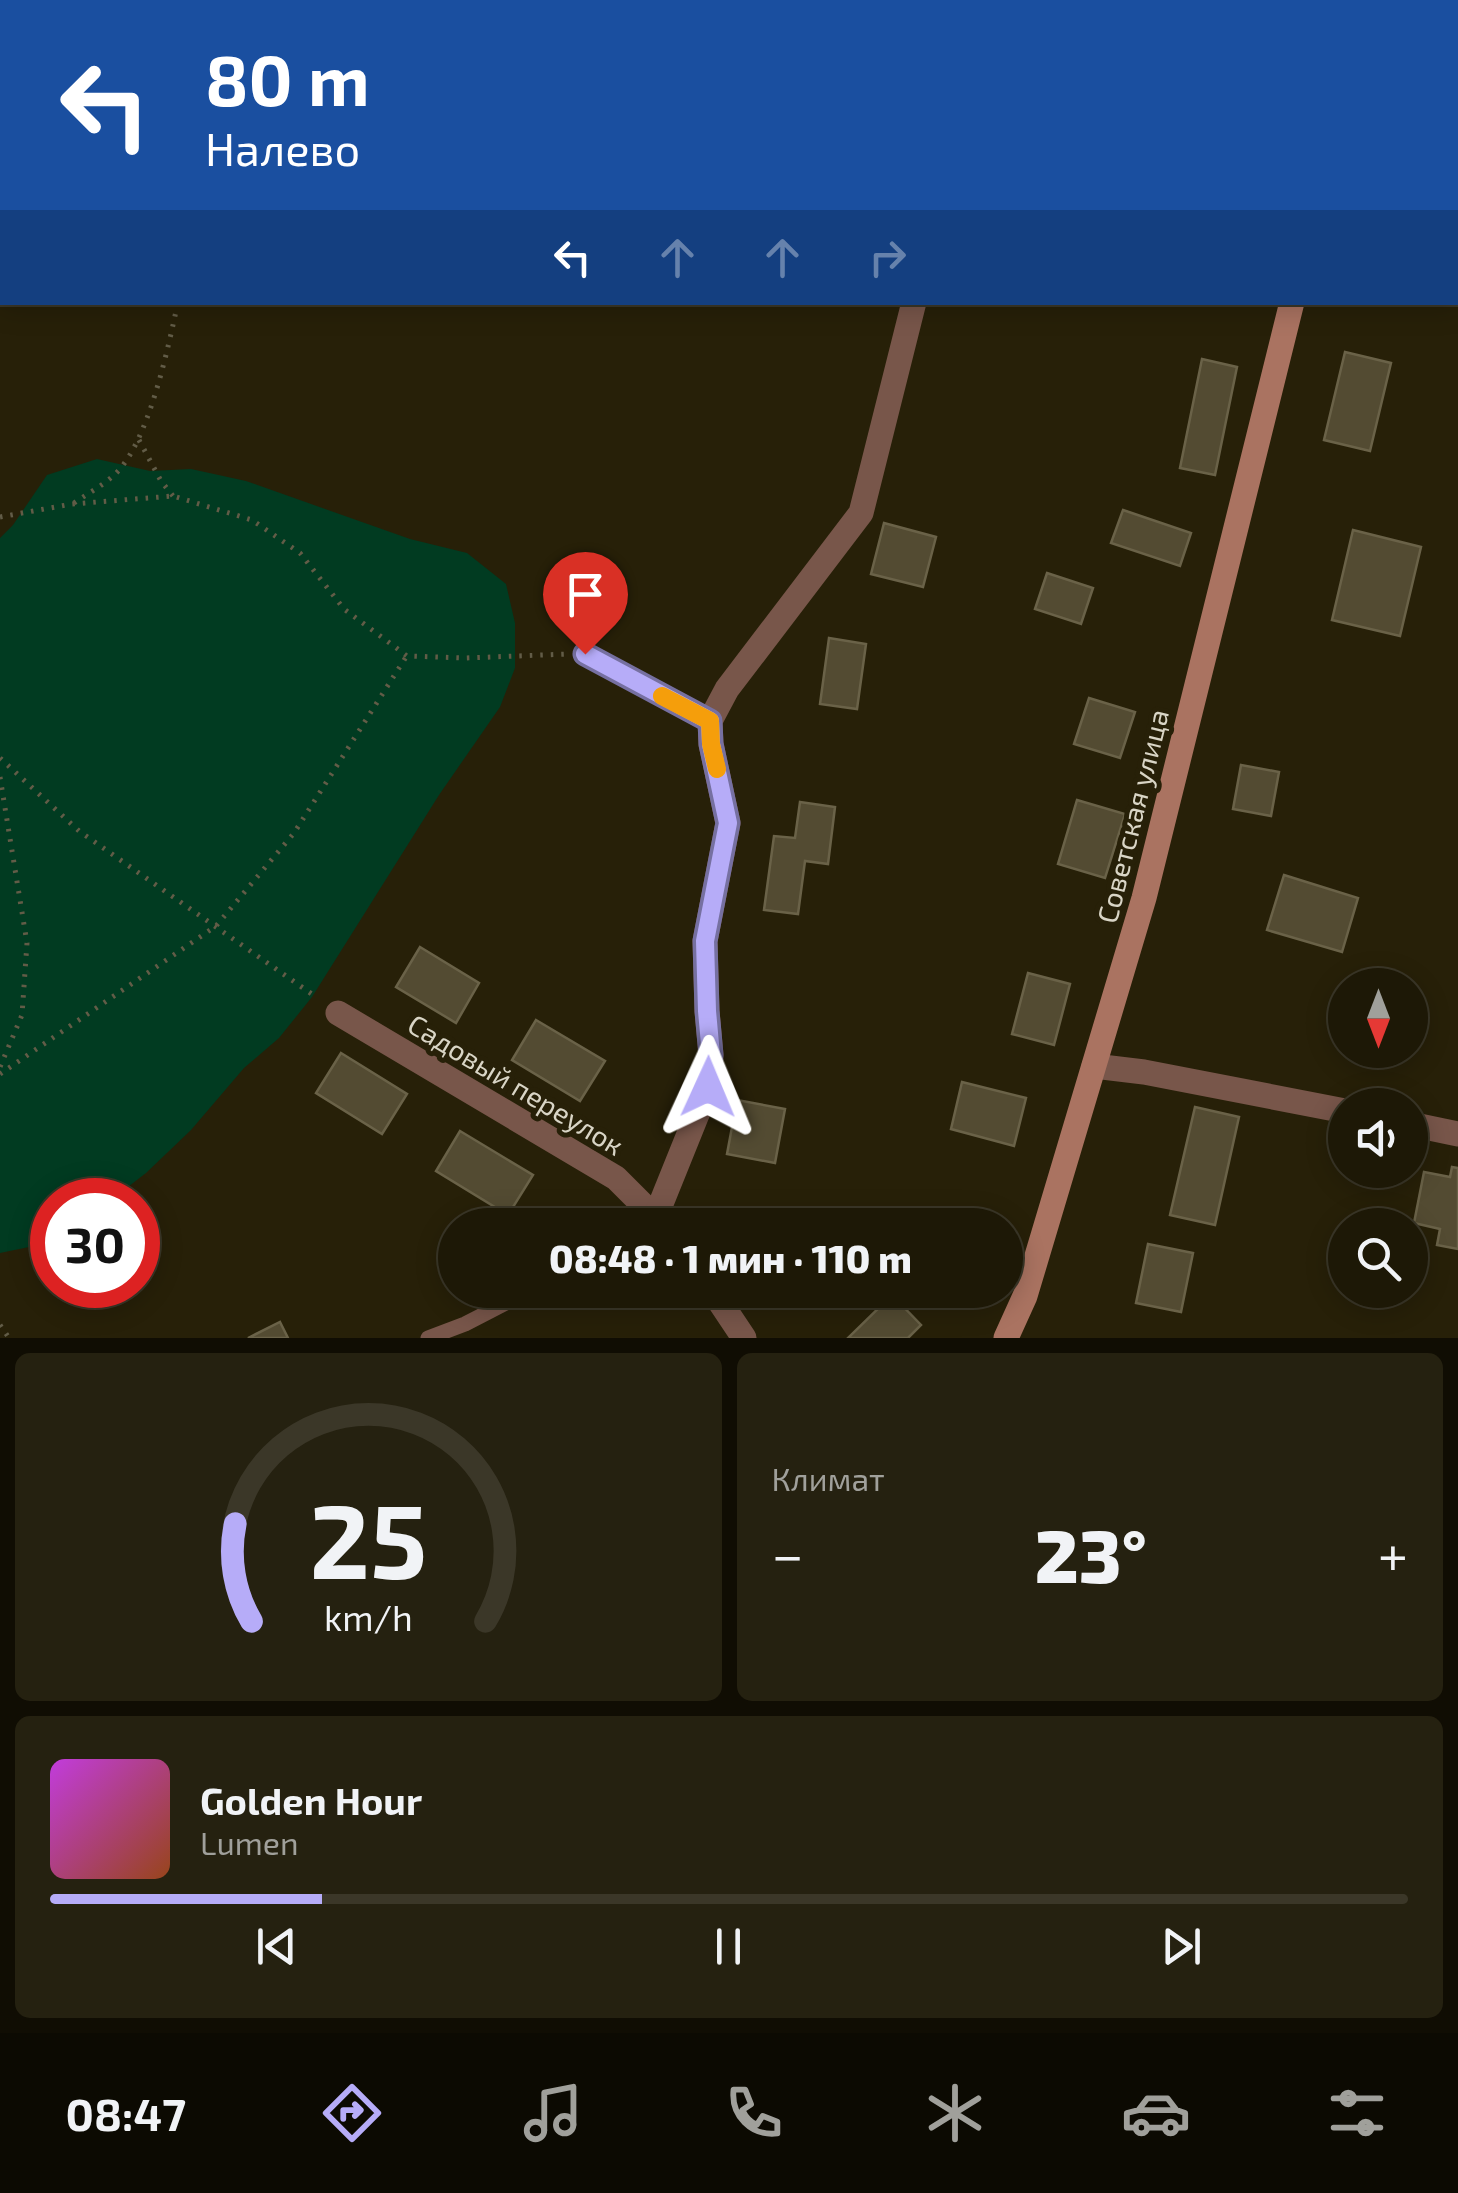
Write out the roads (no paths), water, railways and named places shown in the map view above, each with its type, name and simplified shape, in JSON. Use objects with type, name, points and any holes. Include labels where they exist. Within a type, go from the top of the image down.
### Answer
[{"type":"street","points":[[710,721],[726,689],[861,513],[913,305]]},
{"type":"street","name":"Советская улица","points":[[1006,1338],[1025,1296],[1144,898],[1291,305]]},
{"type":"street","name":"Садовый переулок","points":[[660,1208],[708,1087],[711,1055],[705,941],[728,823],[711,744],[710,721]]},
{"type":"street","name":"Садовый переулок","points":[[338,1013],[616,1178],[642,1208]]},
{"type":"street","points":[[1094,1066],[1144,1072],[1328,1109]]},
{"type":"street","points":[[1428,1128],[1458,1134]]},
{"type":"street","points":[[724,1308],[744,1338]]},
{"type":"lane","points":[[585,654],[710,721]]},
{"type":"lane","points":[[428,1338],[496,1308]]}]
